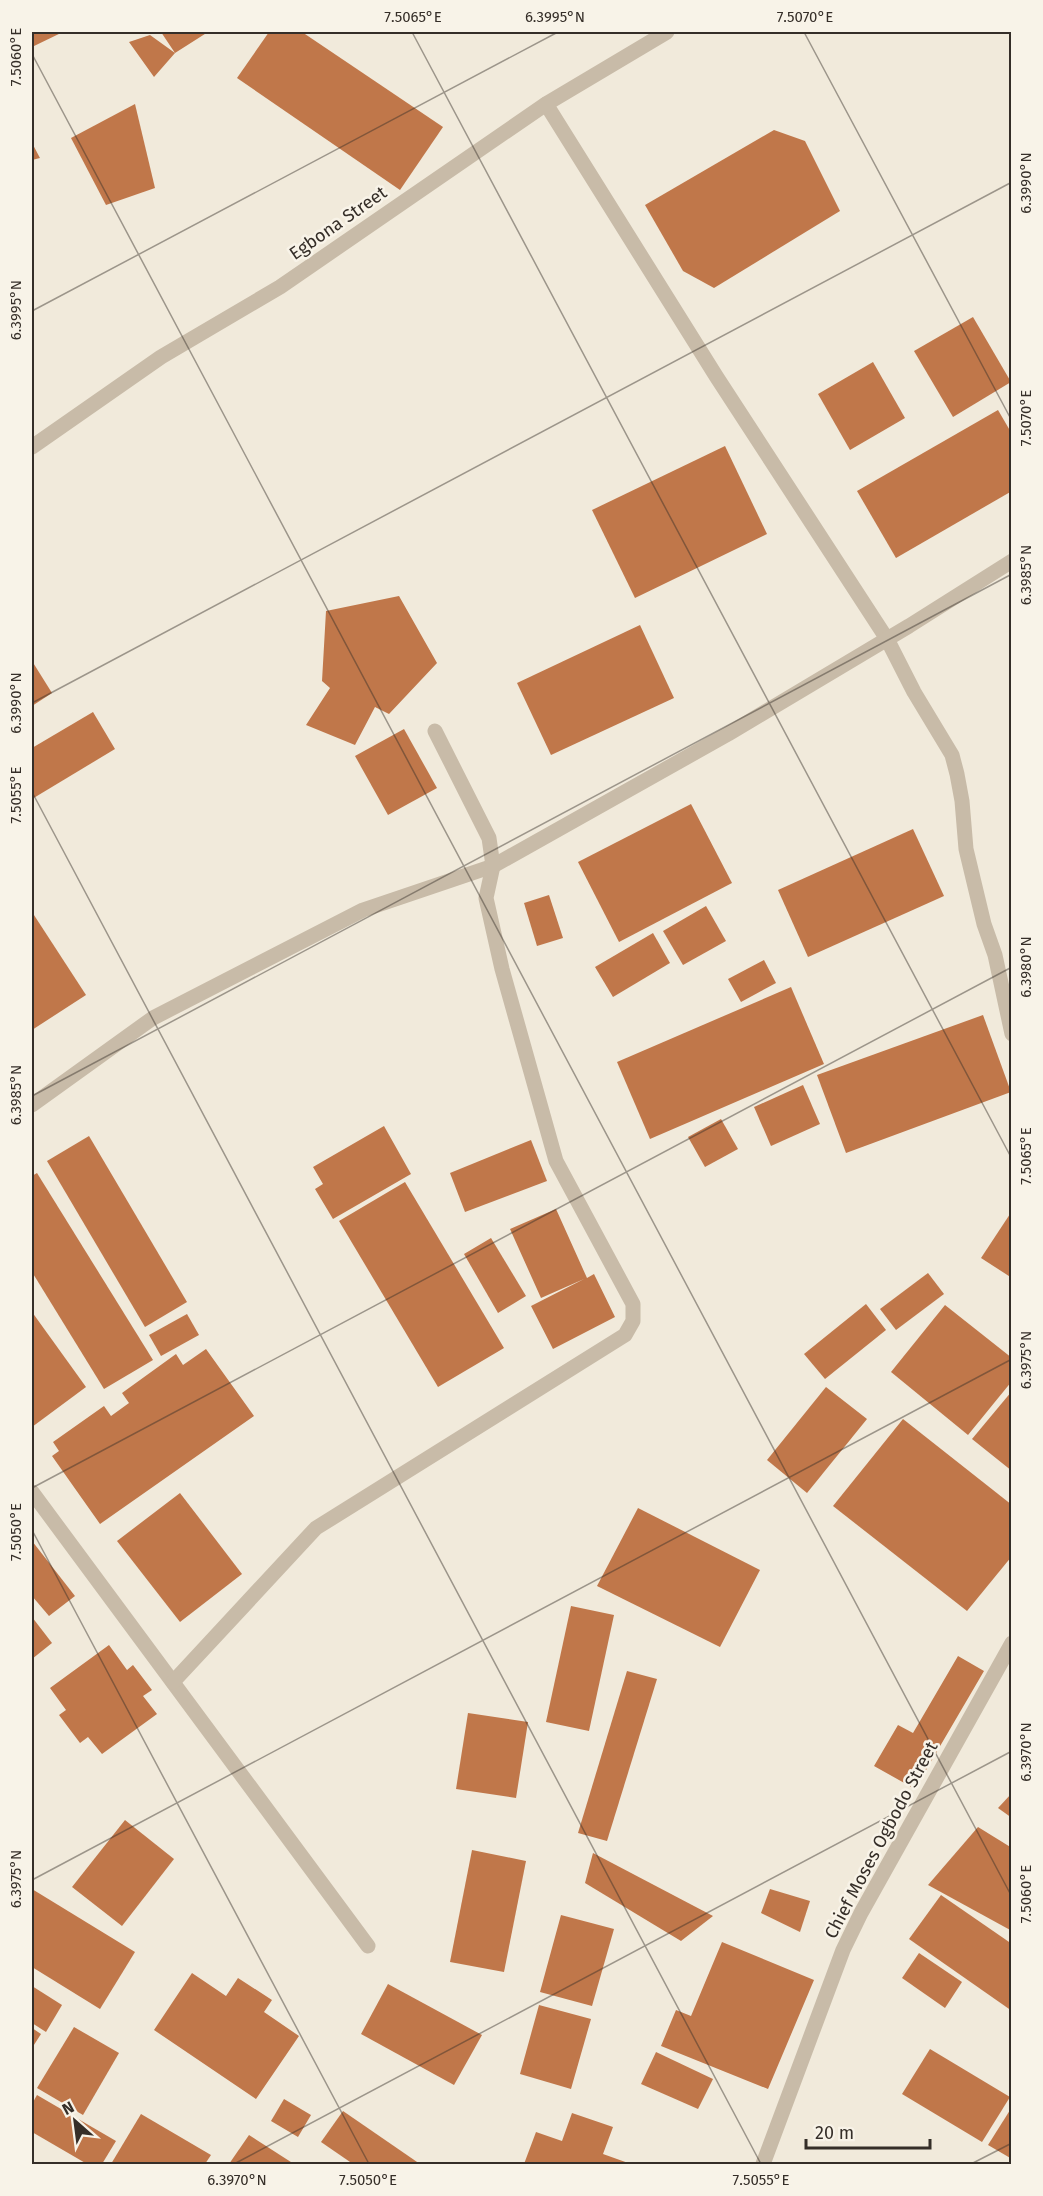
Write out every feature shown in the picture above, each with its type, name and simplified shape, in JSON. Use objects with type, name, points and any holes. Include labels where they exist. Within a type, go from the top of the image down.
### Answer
[{"type":"street","name":"Egbona Street","points":[[32,447],[160,357],[280,286],[546,104],[667,32]]},
{"type":"street","points":[[546,104],[716,376],[887,639],[914,692],[952,754],[962,801],[966,849],[984,924],[995,955],[1011,1034]]},
{"type":"street","points":[[32,1105],[153,1018],[363,910],[493,866],[728,734],[887,639],[1011,561]]},
{"type":"street","points":[[173,1682],[316,1528],[625,1335],[633,1321],[633,1304],[556,1161],[502,969],[486,898],[493,866],[489,838],[435,731]]},
{"type":"street","points":[[32,1492],[368,1946]]},
{"type":"street","name":"Chief Moses Ogbodo Street","points":[[763,2164],[843,1950],[861,1913],[1011,1643]]},
{"type":"building","points":[[32,32],[63,32],[32,47]]},
{"type":"building","points":[[161,32],[208,32],[175,53]]},
{"type":"building","points":[[269,32],[302,32],[443,127],[400,190],[237,78]]},
{"type":"building","points":[[150,35],[175,53],[154,77],[129,42]]},
{"type":"building","points":[[135,104],[155,188],[106,205],[71,138]]},
{"type":"building","points":[[774,130],[805,141],[840,211],[714,288],[683,271],[645,205]]},
{"type":"building","points":[[32,143],[40,158],[32,160]]},
{"type":"building","points":[[973,317],[1011,382],[953,417],[914,351]]},
{"type":"building","points":[[873,362],[905,418],[850,450],[818,394]]},
{"type":"building","points":[[998,410],[1012,434],[1012,491],[896,558],[857,491]]},
{"type":"building","points":[[725,446],[767,534],[635,598],[592,510]]},
{"type":"building","points":[[399,596],[437,663],[389,714],[375,707],[355,745],[306,725],[330,688],[322,681],[326,611]]},
{"type":"building","points":[[640,625],[674,698],[551,755],[517,683]]},
{"type":"building","points":[[32,661],[52,693],[32,706]]},
{"type":"building","points":[[93,712],[115,749],[32,799],[32,748]]},
{"type":"building","points":[[404,729],[437,788],[388,815],[355,756]]},
{"type":"building","points":[[691,804],[732,883],[619,942],[578,862]]},
{"type":"building","points":[[913,829],[944,896],[808,957],[778,890]]},
{"type":"building","points":[[549,895],[563,938],[537,946],[524,903]]},
{"type":"building","points":[[706,906],[726,941],[683,965],[663,931]]},
{"type":"building","points":[[32,912],[86,995],[32,1030]]},
{"type":"building","points":[[653,933],[670,963],[613,997],[595,967]]},
{"type":"building","points":[[764,960],[776,983],[741,1002],[728,979]]},
{"type":"building","points":[[791,987],[824,1064],[650,1139],[617,1062]]},
{"type":"building","points":[[983,1015],[1011,1092],[846,1153],[817,1075]]},
{"type":"building","points":[[803,1085],[820,1124],[771,1146],[754,1107]]},
{"type":"building","points":[[721,1119],[738,1149],[705,1167],[688,1137]]},
{"type":"building","points":[[384,1126],[411,1174],[333,1219],[315,1189],[323,1184],[313,1167]]},
{"type":"building","points":[[89,1136],[187,1302],[145,1327],[47,1161]]},
{"type":"building","points":[[531,1140],[547,1181],[465,1212],[450,1173]]},
{"type":"building","points":[[37,1173],[153,1360],[104,1389],[32,1272],[32,1176]]},
{"type":"building","points":[[405,1182],[504,1348],[438,1387],[339,1221]]},
{"type":"building","points":[[556,1209],[587,1278],[594,1274],[615,1317],[553,1349],[531,1306],[584,1279],[541,1298],[510,1229]]},
{"type":"building","points":[[1012,1211],[1012,1278],[981,1258]]},
{"type":"building","points":[[491,1238],[526,1296],[498,1313],[464,1254]]},
{"type":"building","points":[[928,1273],[944,1294],[896,1330],[880,1309]]},
{"type":"building","points":[[866,1304],[886,1330],[825,1379],[804,1354]]},
{"type":"building","points":[[945,1305],[1012,1358],[1012,1381],[968,1435],[891,1372]]},
{"type":"building","points":[[32,1312],[86,1387],[32,1427]]},
{"type":"building","points":[[187,1314],[199,1335],[161,1356],[149,1335]]},
{"type":"building","points":[[206,1349],[254,1416],[100,1524],[52,1456],[59,1451],[53,1442],[104,1406],[111,1416],[129,1403],[122,1393],[176,1354],[183,1365]]},
{"type":"building","points":[[826,1387],[867,1419],[807,1493],[767,1460]]},
{"type":"building","points":[[1012,1391],[1012,1471],[972,1439]]},
{"type":"building","points":[[903,1419],[1012,1505],[1012,1556],[967,1611],[833,1506]]},
{"type":"building","points":[[180,1493],[242,1574],[180,1622],[117,1541]]},
{"type":"building","points":[[638,1508],[760,1570],[720,1647],[597,1586]]},
{"type":"building","points":[[32,1541],[75,1596],[49,1616],[32,1596]]},
{"type":"building","points":[[571,1606],[614,1615],[589,1731],[546,1722]]},
{"type":"building","points":[[32,1617],[52,1643],[32,1659]]},
{"type":"building","points":[[109,1645],[127,1670],[133,1665],[152,1690],[143,1696],[157,1714],[102,1754],[88,1737],[80,1743],[59,1715],[66,1710],[50,1688]]},
{"type":"building","points":[[958,1656],[984,1671],[915,1789],[874,1766],[898,1725],[913,1733]]},
{"type":"building","points":[[627,1671],[657,1679],[607,1841],[578,1833]]},
{"type":"building","points":[[468,1713],[528,1722],[516,1798],[456,1789]]},
{"type":"building","points":[[1012,1793],[1012,1818],[998,1808]]},
{"type":"building","points":[[125,1820],[174,1859],[122,1926],[72,1887]]},
{"type":"building","points":[[978,1827],[1012,1848],[1012,1931],[928,1885]]},
{"type":"building","points":[[472,1850],[526,1861],[504,1972],[450,1962]]},
{"type":"building","points":[[593,1853],[713,1916],[681,1941],[585,1883]]},
{"type":"building","points":[[32,1889],[135,1952],[100,2009],[32,1967]]},
{"type":"building","points":[[770,1889],[810,1901],[800,1932],[761,1913]]},
{"type":"building","points":[[941,1895],[1012,1944],[1012,2011],[909,1939]]},
{"type":"building","points":[[561,1915],[614,1929],[592,2006],[540,1992]]},
{"type":"building","points":[[722,1942],[814,1980],[768,2089],[661,2046],[676,2010],[691,2016]]},
{"type":"building","points":[[919,1953],[962,1982],[945,2008],[902,1978]]},
{"type":"building","points":[[192,1973],[226,1996],[238,1978],[272,2000],[264,2012],[299,2036],[256,2099],[154,2030]]},
{"type":"building","points":[[388,1984],[482,2035],[454,2085],[361,2034]]},
{"type":"building","points":[[32,1986],[62,2005],[46,2032],[32,2023]]},
{"type":"building","points":[[539,2005],[591,2019],[571,2089],[520,2074]]},
{"type":"building","points":[[74,2027],[119,2053],[83,2115],[37,2088]]},
{"type":"building","points":[[32,2028],[41,2034],[32,2048]]},
{"type":"building","points":[[930,2049],[1010,2097],[982,2142],[902,2094]]},
{"type":"building","points":[[656,2052],[713,2079],[698,2109],[641,2084]]},
{"type":"building","points":[[37,2095],[116,2141],[102,2164],[87,2164],[32,2132],[32,2104]]},
{"type":"building","points":[[284,2099],[311,2115],[298,2137],[271,2121]]},
{"type":"building","points":[[1012,2107],[1012,2159],[988,2145]]},
{"type":"building","points":[[343,2111],[420,2164],[353,2164],[321,2142]]},
{"type":"building","points":[[572,2113],[613,2127],[603,2154],[631,2164],[524,2164],[536,2132],[562,2141]]},
{"type":"building","points":[[141,2114],[211,2155],[205,2164],[111,2164]]},
{"type":"building","points":[[249,2135],[294,2164],[229,2164]]}]
